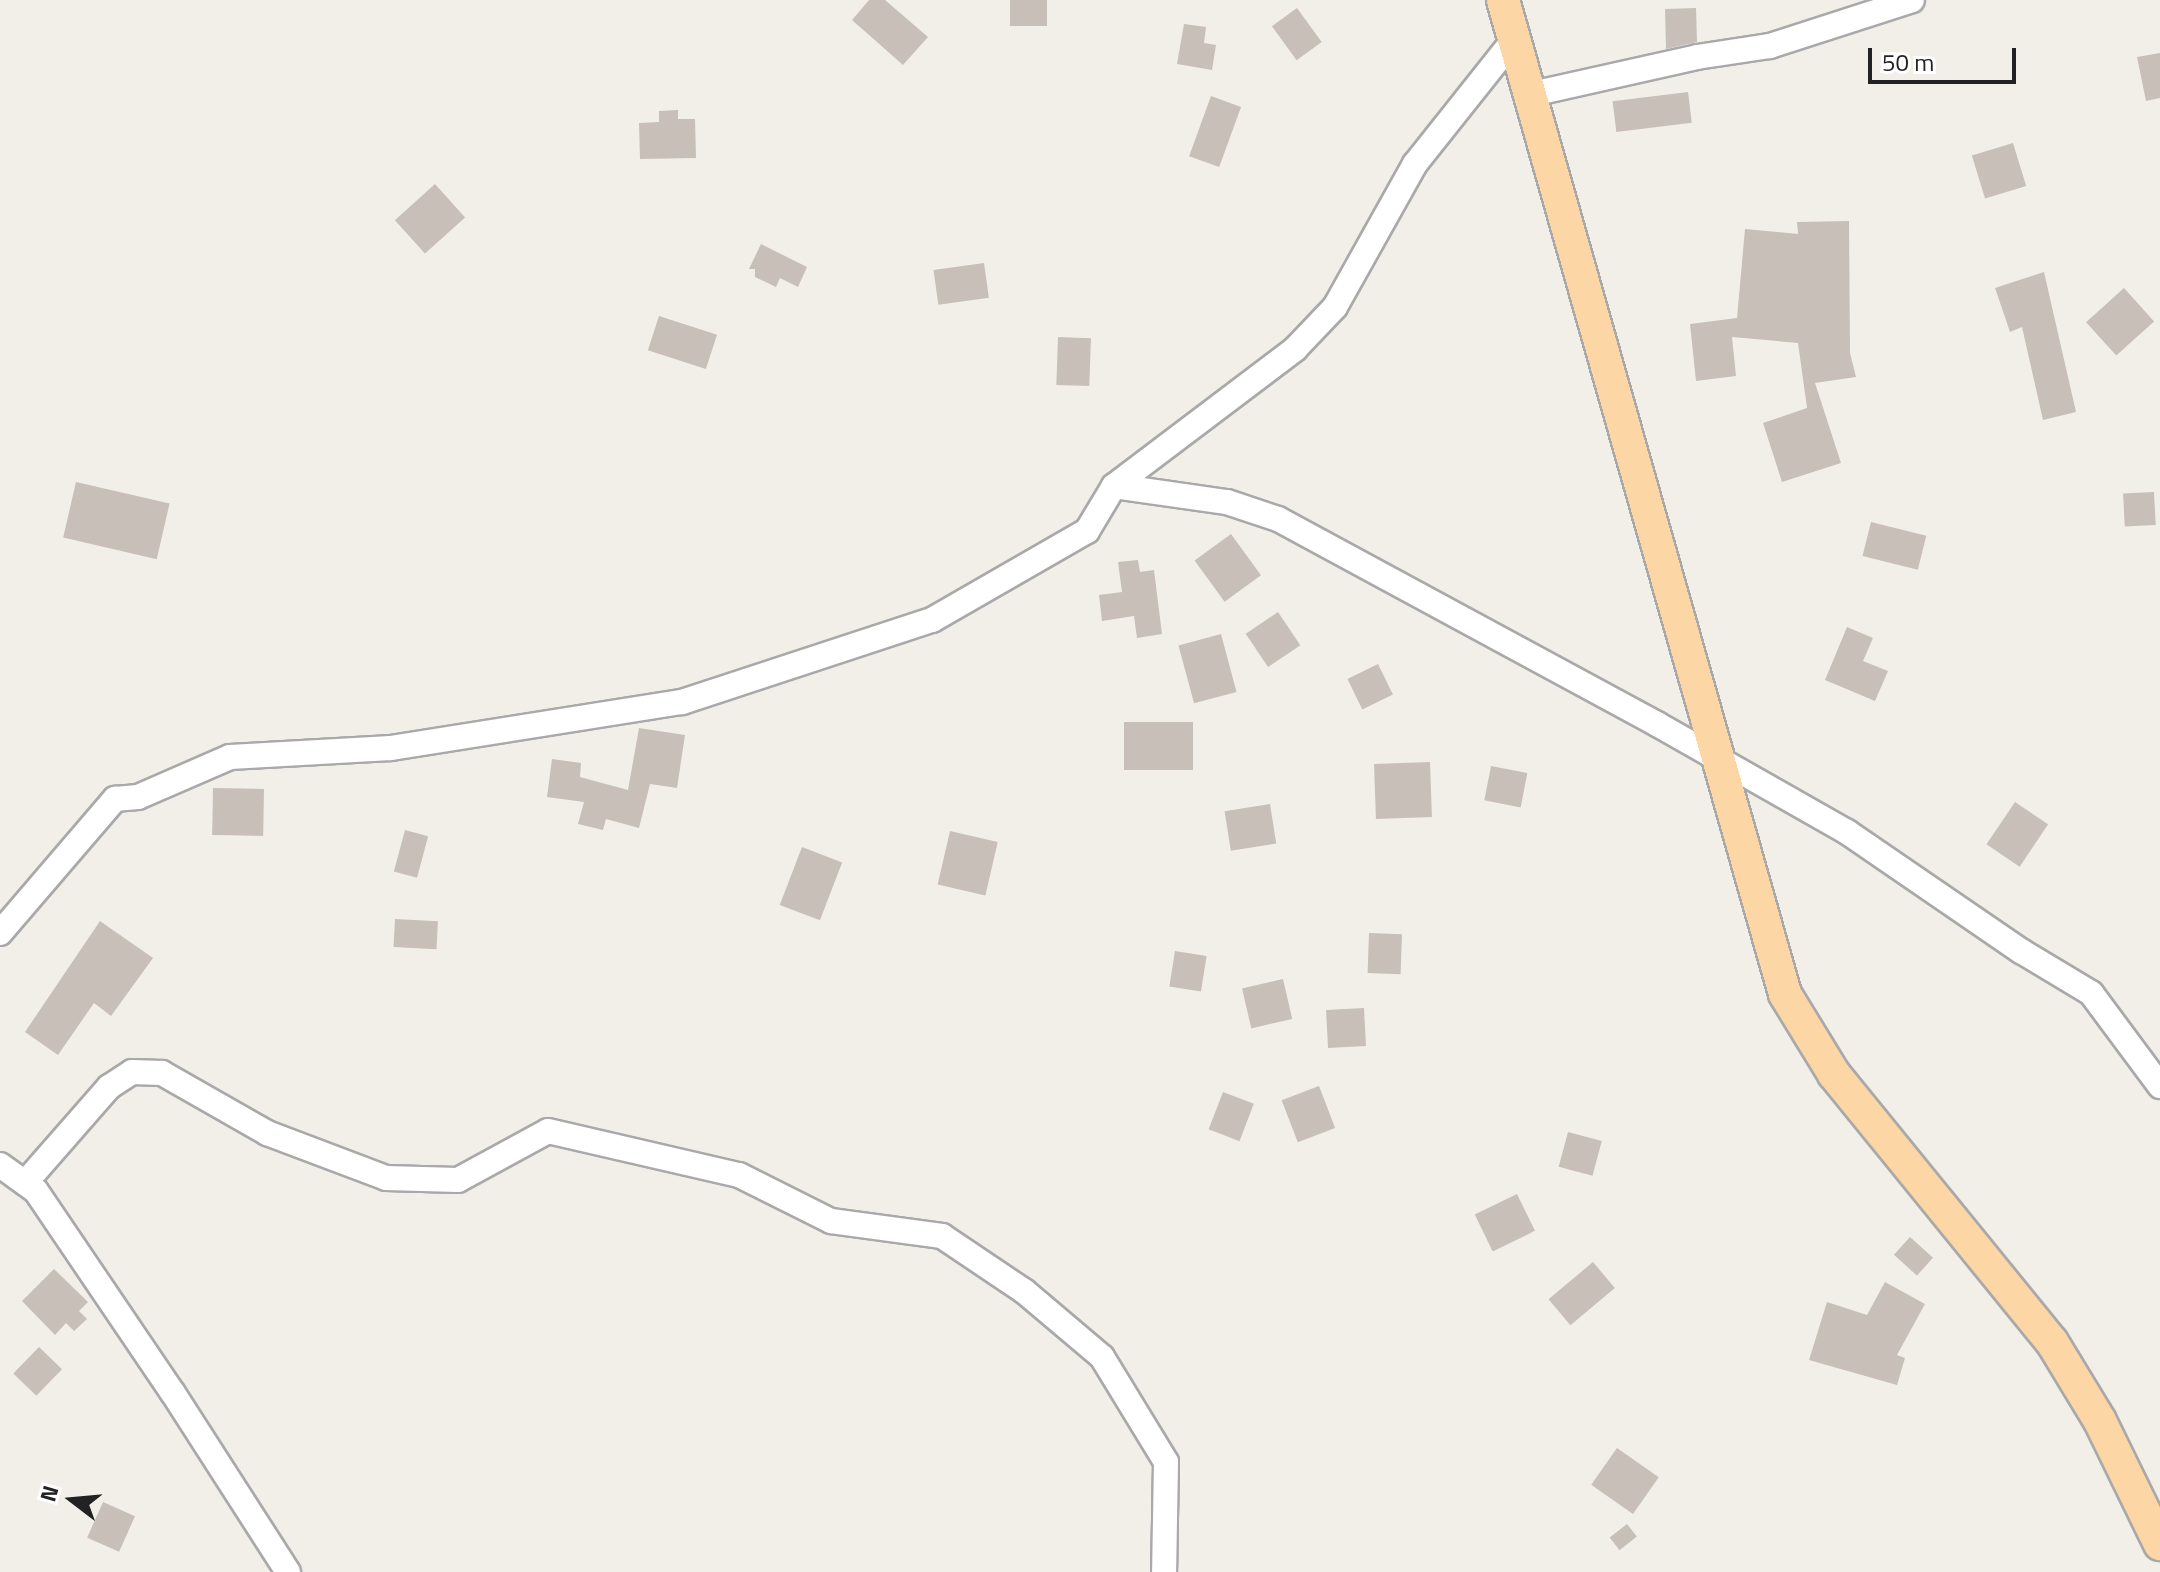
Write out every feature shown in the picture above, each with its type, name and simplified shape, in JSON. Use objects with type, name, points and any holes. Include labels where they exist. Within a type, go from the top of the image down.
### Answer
[{"type":"main road","points":[[1503,0],[1532,94],[1716,760],[1785,994],[1834,1074],[2052,1342],[2100,1421],[2160,1544]]},
{"type":"street","points":[[1532,94],[1697,57],[1770,46],[1912,0]]},
{"type":"street","points":[[0,933],[115,799],[138,797],[230,757],[391,748],[682,702],[932,620],[1087,531],[1114,486],[1295,349],[1335,307],[1415,164],[1516,37]]},
{"type":"street","points":[[1114,486],[1227,502],[1278,519],[1657,724],[1847,832],[2021,951],[2091,993],[2160,1086]]},
{"type":"street","points":[[25,1183],[109,1087],[132,1072],[162,1073],[267,1133],[386,1178],[458,1180],[548,1131],[739,1175],[831,1221],[942,1236],[1024,1291],[1102,1357],[1166,1462],[1164,1572]]},
{"type":"street","points":[[0,1165],[36,1191],[156,1368],[288,1572]]},
{"type":"building","points":[[869,0],[885,0],[928,37],[903,65],[852,20]]},
{"type":"building","points":[[1010,0],[1047,0],[1047,26],[1010,26]]},
{"type":"building","points":[[1297,8],[1322,42],[1297,60],[1272,26]]},
{"type":"building","points":[[1696,8],[1697,42],[1666,49],[1665,9]]},
{"type":"building","points":[[1184,24],[1206,27],[1204,43],[1216,45],[1212,70],[1177,64]]},
{"type":"building","points":[[2160,53],[2160,98],[2146,101],[2137,57]]},
{"type":"building","points":[[1688,92],[1692,123],[1616,132],[1613,101]]},
{"type":"building","points":[[1211,96],[1241,107],[1219,167],[1189,156]]},
{"type":"building","points":[[678,110],[678,119],[695,119],[696,158],[640,159],[639,123],[659,122],[659,111]]},
{"type":"building","points":[[2013,143],[2026,186],[1985,199],[1972,156]]},
{"type":"building","points":[[435,184],[465,217],[425,254],[395,220]]},
{"type":"building","points":[[1849,221],[1850,353],[1856,377],[1815,383],[1841,463],[1782,482],[1763,423],[1807,408],[1798,343],[1732,337],[1736,376],[1696,381],[1690,324],[1737,318],[1745,229],[1798,234],[1797,222]]},
{"type":"building","points":[[761,244],[807,267],[798,287],[780,278],[776,287],[755,277],[755,269],[749,269]]},
{"type":"building","points":[[984,263],[989,298],[938,305],[933,270]]},
{"type":"building","points":[[2044,272],[2076,412],[2043,420],[2022,327],[2010,332],[1995,288]]},
{"type":"building","points":[[2124,288],[2154,321],[2116,356],[2086,322]]},
{"type":"building","points":[[659,316],[717,335],[706,369],[648,350]]},
{"type":"building","points":[[1058,337],[1091,338],[1089,386],[1056,385]]},
{"type":"building","points":[[76,482],[170,504],[157,559],[63,538]]},
{"type":"building","points":[[2154,492],[2156,525],[2125,527],[2123,494]]},
{"type":"building","points":[[1871,522],[1926,536],[1918,570],[1863,556]]},
{"type":"building","points":[[1231,534],[1261,575],[1225,602],[1195,560]]},
{"type":"building","points":[[1138,560],[1140,572],[1154,570],[1162,634],[1137,638],[1134,616],[1102,621],[1099,595],[1122,592],[1118,562]]},
{"type":"building","points":[[1278,612],[1300,645],[1268,667],[1246,634]]},
{"type":"building","points":[[1847,627],[1873,638],[1863,661],[1888,671],[1875,701],[1825,680]]},
{"type":"building","points":[[1221,634],[1237,692],[1194,703],[1178,645]]},
{"type":"building","points":[[1378,664],[1393,695],[1362,709],[1347,679]]},
{"type":"building","points":[[1124,722],[1193,722],[1193,770],[1124,770]]},
{"type":"building","points":[[639,728],[685,735],[677,788],[650,784],[639,828],[606,819],[603,830],[578,824],[584,802],[547,797],[552,759],[581,763],[580,777],[628,790]]},
{"type":"building","points":[[1430,762],[1432,817],[1376,819],[1374,764]]},
{"type":"building","points":[[1491,766],[1527,773],[1521,807],[1484,800]]},
{"type":"building","points":[[213,788],[264,789],[263,836],[212,835]]},
{"type":"building","points":[[2015,802],[2048,824],[2020,867],[1986,844]]},
{"type":"building","points":[[1270,804],[1276,844],[1231,851],[1225,811]]},
{"type":"building","points":[[405,830],[428,836],[417,878],[394,872]]},
{"type":"building","points":[[950,831],[998,842],[985,896],[938,885]]},
{"type":"building","points":[[802,847],[842,862],[820,920],[780,905]]},
{"type":"building","points":[[395,919],[438,921],[436,949],[394,947]]},
{"type":"building","points":[[100,921],[153,958],[111,1016],[94,1003],[58,1055],[25,1032]]},
{"type":"building","points":[[1369,933],[1402,934],[1401,974],[1368,973]]},
{"type":"building","points":[[1175,951],[1207,956],[1201,992],[1169,987]]},
{"type":"building","points":[[1283,979],[1292,1019],[1251,1028],[1242,988]]},
{"type":"building","points":[[1364,1008],[1366,1046],[1328,1048],[1326,1010]]},
{"type":"building","points":[[1319,1086],[1335,1128],[1298,1142],[1282,1100]]},
{"type":"building","points":[[1223,1092],[1254,1104],[1239,1141],[1209,1129]]},
{"type":"building","points":[[1568,1132],[1602,1141],[1592,1176],[1559,1167]]},
{"type":"building","points":[[1517,1194],[1535,1231],[1493,1251],[1475,1215]]},
{"type":"building","points":[[1910,1237],[1933,1258],[1917,1276],[1894,1255]]},
{"type":"building","points":[[1593,1262],[1615,1288],[1570,1325],[1549,1299]]},
{"type":"building","points":[[54,1269],[88,1302],[79,1311],[87,1319],[74,1331],[66,1323],[55,1335],[22,1301]]},
{"type":"building","points":[[1885,1282],[1925,1304],[1897,1355],[1905,1358],[1897,1385],[1809,1360],[1827,1302],[1867,1315]]},
{"type":"building","points":[[39,1347],[62,1369],[36,1396],[13,1374]]},
{"type":"building","points":[[1617,1448],[1659,1477],[1633,1514],[1591,1485]]},
{"type":"building","points":[[103,1502],[135,1516],[119,1552],[87,1538]]},
{"type":"building","points":[[1627,1524],[1637,1537],[1620,1550],[1610,1538]]}]
